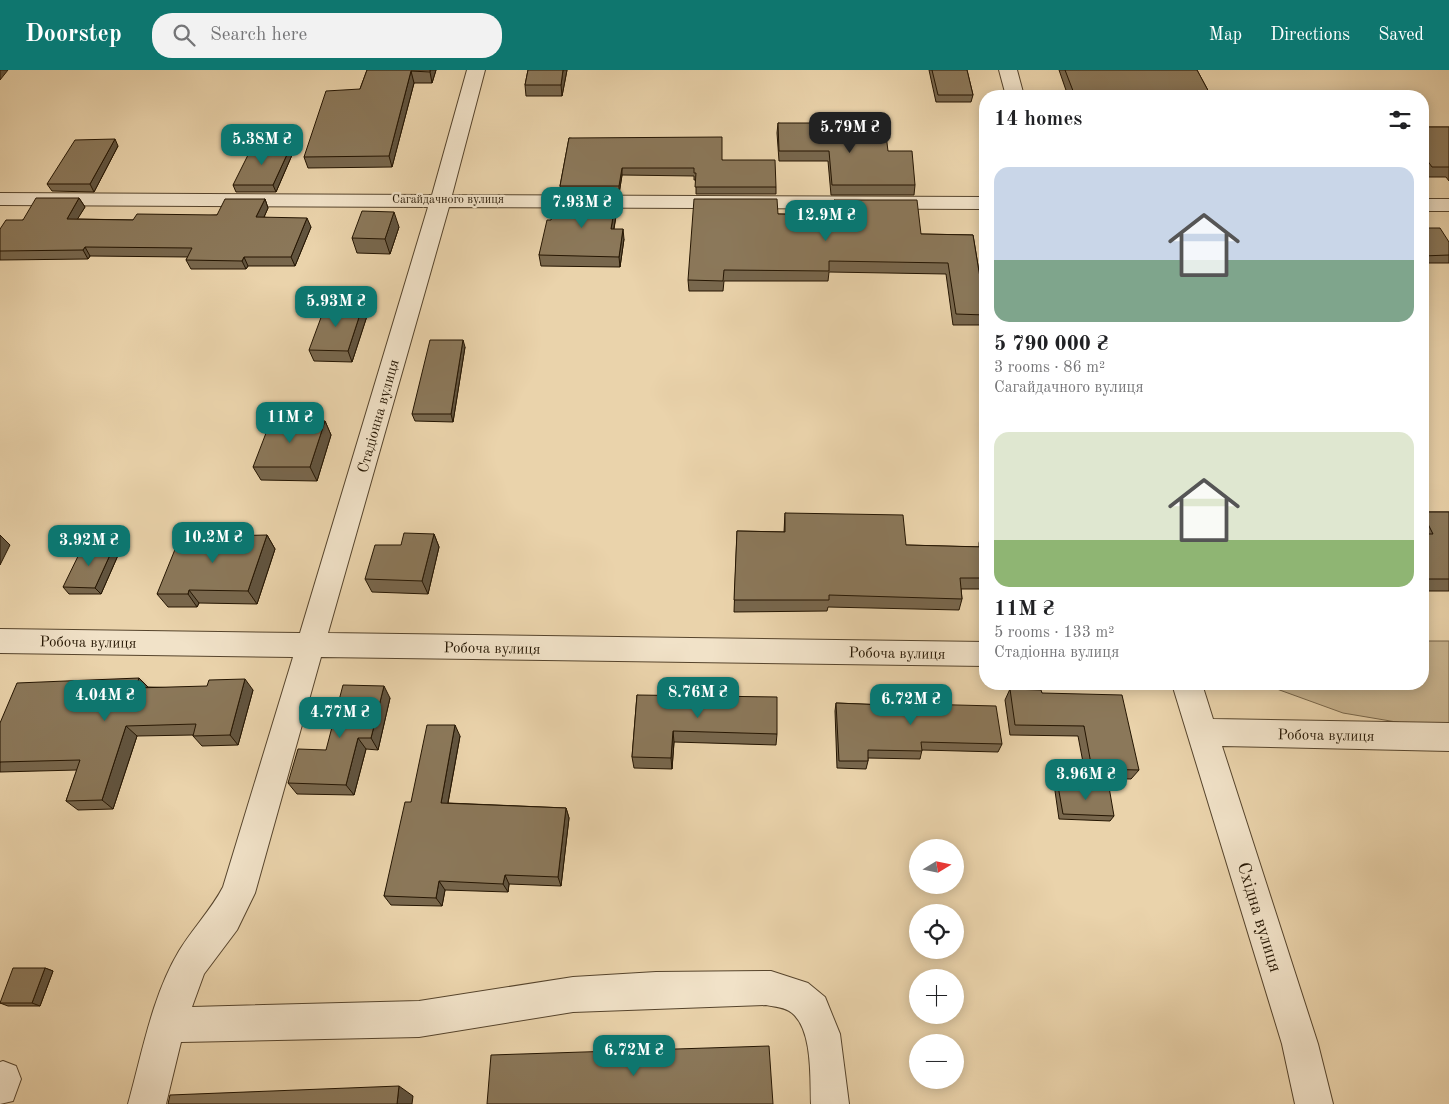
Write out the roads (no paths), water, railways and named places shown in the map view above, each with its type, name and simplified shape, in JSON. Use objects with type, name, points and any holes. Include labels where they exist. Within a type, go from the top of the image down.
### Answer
[{"type":"street","name":"Стадіонна вулиця","points":[[147,1104],[168,1025],[182,982],[192,962],[225,918],[238,893],[442,199],[476,70]]},
{"type":"street","points":[[1008,70],[1013,90]]},
{"type":"street","name":"Сагайдачного вулиця","points":[[0,199],[442,199],[979,203]]},
{"type":"street","points":[[1429,205],[1449,205]]},
{"type":"street","name":"Робоча вулиця","points":[[0,641],[979,654]]},
{"type":"street","name":"Східна вулиця","points":[[1189,690],[1300,1044],[1314,1104]]},
{"type":"street","name":"Робоча вулиця","points":[[1202,732],[1449,737]]},
{"type":"street","points":[[168,1025],[419,1019],[448,1017],[511,1003],[574,994],[766,988],[790,992],[807,1002],[818,1022],[826,1051],[830,1104]]},
{"type":"street","points":[[0,1080],[3,1080],[0,1088]]}]
